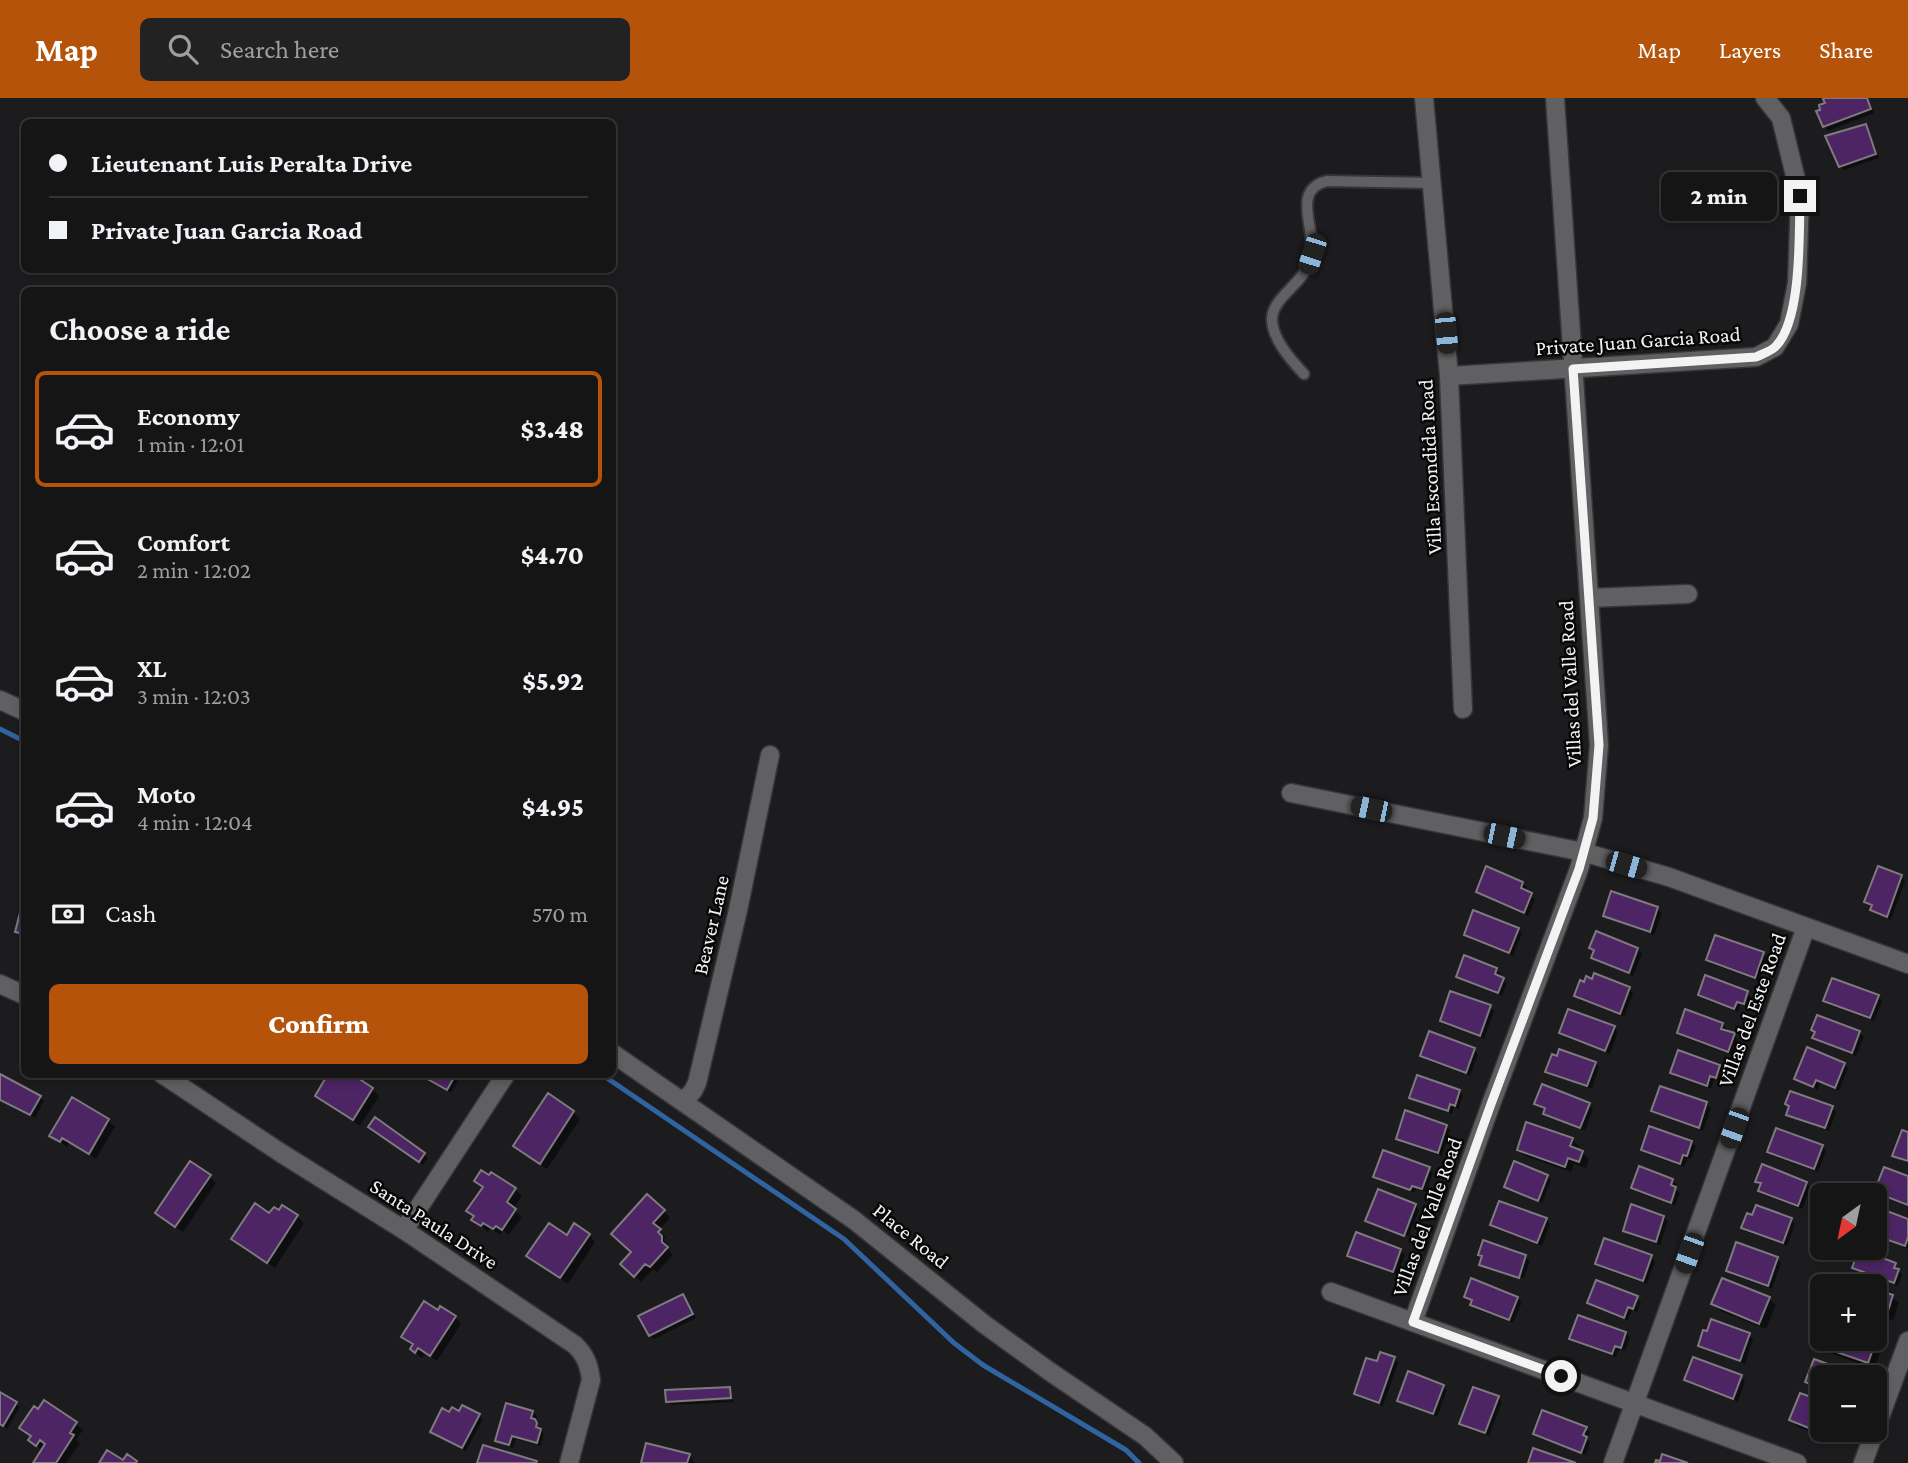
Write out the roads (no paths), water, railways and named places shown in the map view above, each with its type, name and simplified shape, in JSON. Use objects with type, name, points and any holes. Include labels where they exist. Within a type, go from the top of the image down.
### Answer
[{"type":"street","name":"Villa Escondida Road","points":[[1424,98],[1449,376],[1463,709]]},
{"type":"street","name":"Villas del Valle Road","points":[[1413,1322],[1579,869],[1593,818],[1599,745],[1555,98]]},
{"type":"street","name":"Private Juan Garcia Road","points":[[1449,376],[1756,357],[1776,347],[1789,324],[1797,284],[1800,196],[1781,118],[1765,98]]},
{"type":"street","points":[[1589,598],[1688,594]]},
{"type":"street","points":[[0,701],[21,710]]},
{"type":"street","name":"Beaver Lane","points":[[684,1101],[697,1083],[738,910],[770,755]]},
{"type":"street","points":[[1291,793],[1583,852],[1669,877],[1908,964]]},
{"type":"street","name":"Villas del Este Road","points":[[1613,1463],[1806,927]]},
{"type":"street","points":[[0,984],[21,994]]},
{"type":"street","name":"Place Road","points":[[616,1056],[855,1220],[984,1324],[1145,1436],[1174,1463]]},
{"type":"street","name":"Santa Paula Drive","points":[[168,1078],[404,1230],[575,1345],[584,1354],[590,1380],[569,1463]]},
{"type":"street","points":[[404,1230],[503,1078]]},
{"type":"street","points":[[1331,1292],[1797,1463]]},
{"type":"street","points":[[1863,1463],[1908,1341]]},
{"type":"lane","points":[[1304,374],[1280,343],[1272,319],[1274,308],[1306,272],[1312,254],[1307,206],[1311,188],[1327,181],[1431,183]]},
{"type":"waterway","points":[[0,729],[21,740]]},
{"type":"waterway","points":[[607,1078],[844,1239],[954,1343],[983,1365],[1126,1450],[1139,1463]]}]
